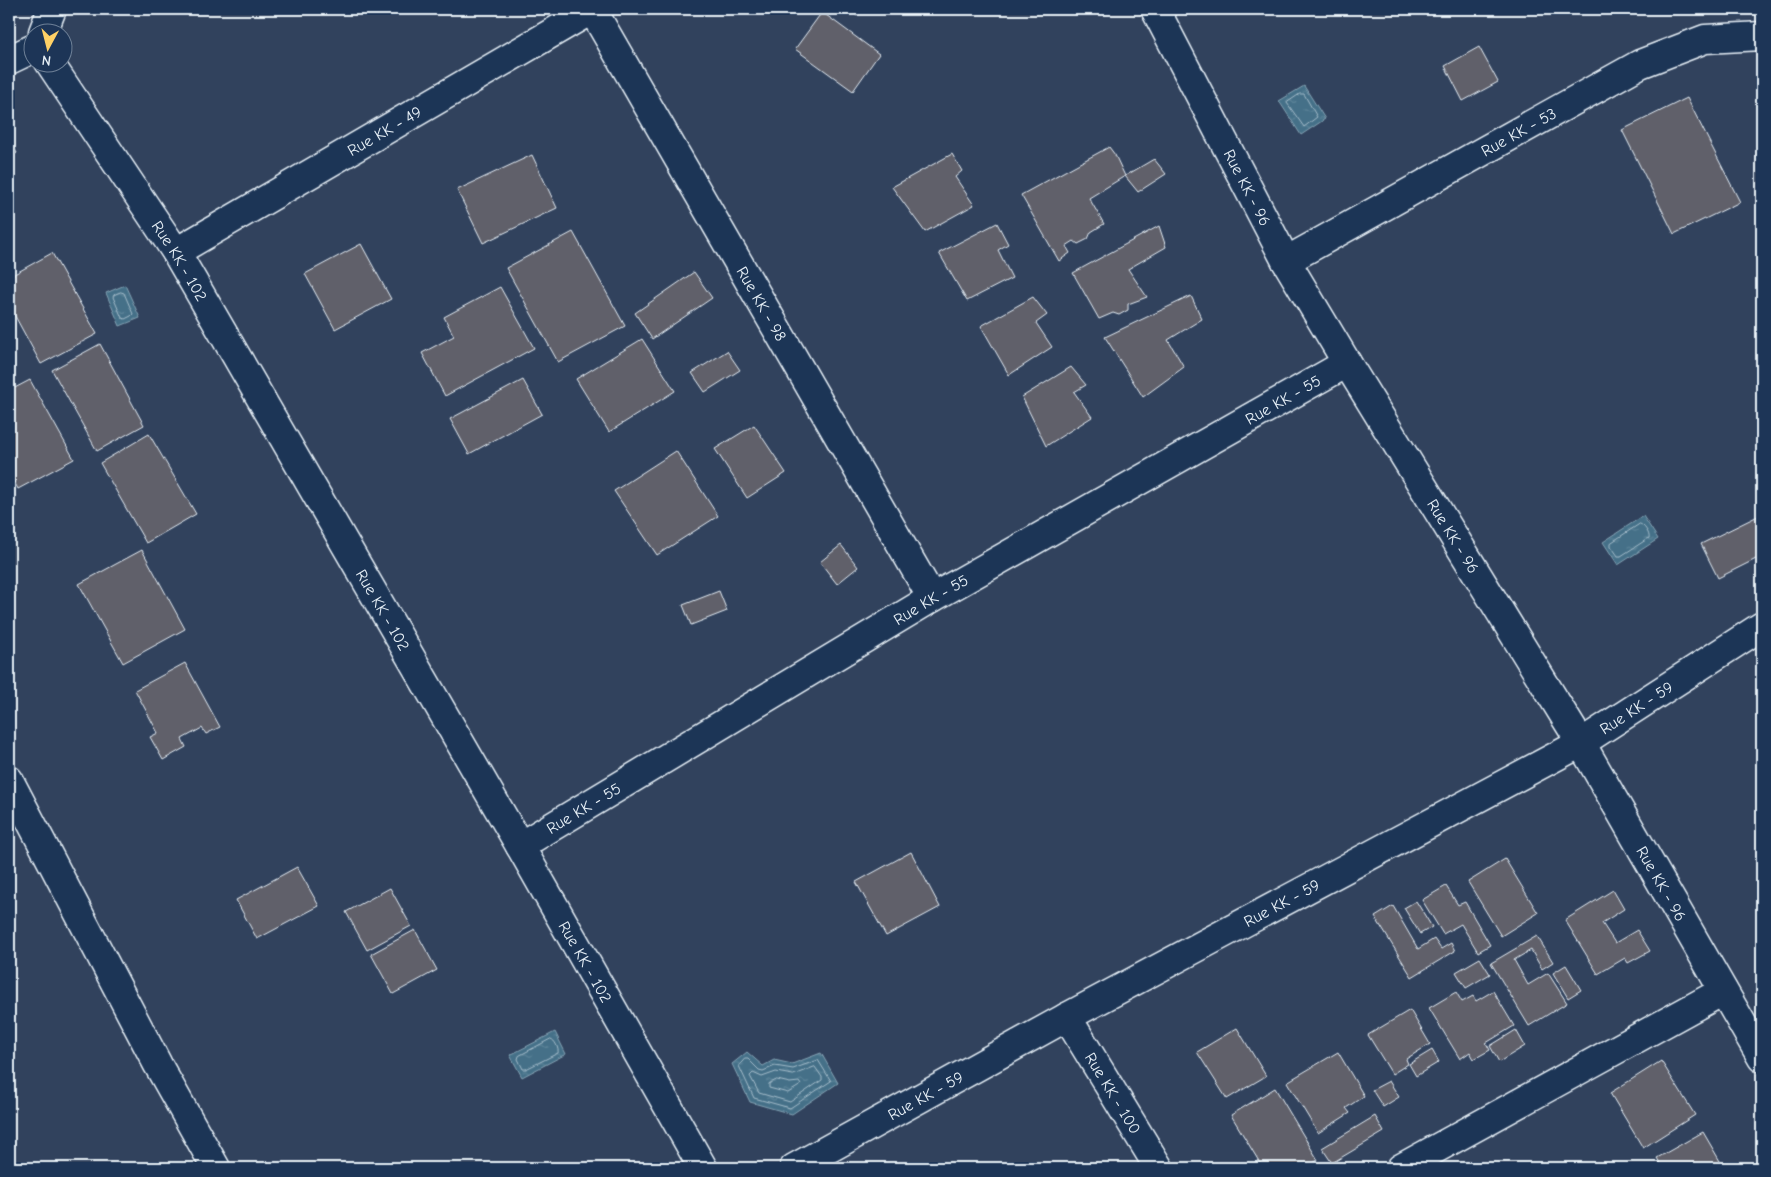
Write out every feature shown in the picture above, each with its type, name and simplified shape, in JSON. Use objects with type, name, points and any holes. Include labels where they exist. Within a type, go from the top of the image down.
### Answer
[{"type":"street","points":[[47,22],[52,9]]},
{"type":"street","name":"Rue KK - 49","points":[[176,252],[592,9]]},
{"type":"street","name":"Rue KK - 98","points":[[592,9],[932,598]]},
{"type":"street","name":"Rue KK - 96","points":[[1155,9],[1286,261],[1581,743],[1762,1058]]},
{"type":"street","name":"Rue KK - 53","points":[[1286,261],[1640,64],[1704,39],[1762,36]]},
{"type":"street","points":[[9,60],[22,54]]},
{"type":"street","name":"Rue KK - 102","points":[[56,72],[176,252],[520,846],[703,1168]]},
{"type":"street","name":"Rue KK - 55","points":[[520,846],[932,598],[1347,363]]},
{"type":"street","name":"Rue KK - 59","points":[[794,1168],[1067,1017],[1581,743],[1762,626]]},
{"type":"street","points":[[9,780],[158,1065],[216,1168]]},
{"type":"street","points":[[1401,1168],[1723,991]]},
{"type":"street","name":"Rue KK - 100","points":[[1067,1017],[1159,1168]]},
{"type":"water","points":[[1304,86],[1325,119],[1301,135],[1279,101]]},
{"type":"water","points":[[125,285],[140,318],[120,326],[106,293]]},
{"type":"water","points":[[1643,516],[1658,539],[1618,565],[1603,542]]},
{"type":"water","points":[[555,1032],[566,1054],[522,1077],[510,1055]]},
{"type":"water","points":[[747,1052],[763,1066],[774,1060],[792,1064],[821,1053],[838,1083],[792,1114],[750,1102],[732,1064]]},
{"type":"building","points":[[848,9],[863,9],[857,16]]},
{"type":"building","points":[[822,12],[879,54],[853,91],[795,49]]},
{"type":"building","points":[[1479,47],[1498,82],[1463,101],[1445,66]]},
{"type":"building","points":[[1687,98],[1740,202],[1674,234],[1622,130]]},
{"type":"building","points":[[9,140],[17,153],[9,158]]},
{"type":"building","points":[[1109,147],[1125,176],[1089,198],[1104,224],[1091,232],[1088,239],[1078,244],[1074,241],[1066,246],[1070,253],[1059,261],[1021,195]]},
{"type":"building","points":[[952,154],[962,171],[955,177],[974,205],[925,232],[892,187]]},
{"type":"building","points":[[532,155],[557,208],[483,243],[457,190]]},
{"type":"building","points":[[1154,159],[1166,174],[1138,192],[1125,176]]},
{"type":"building","points":[[9,173],[15,184],[9,188]]},
{"type":"building","points":[[997,223],[1008,244],[998,250],[1012,278],[967,301],[939,253]]},
{"type":"building","points":[[1159,226],[1166,247],[1128,269],[1147,297],[1128,304],[1128,310],[1119,315],[1113,313],[1099,319],[1073,273]]},
{"type":"building","points":[[573,232],[625,326],[558,362],[506,268]]},
{"type":"building","points":[[361,244],[391,299],[335,329],[305,274]]},
{"type":"building","points":[[52,253],[97,334],[41,364],[9,305],[9,277]]},
{"type":"building","points":[[694,272],[712,298],[652,339],[635,313]]},
{"type":"building","points":[[500,287],[534,348],[445,396],[422,353],[454,336],[444,317]]},
{"type":"building","points":[[1191,296],[1202,319],[1168,340],[1184,367],[1143,397],[1105,337]]},
{"type":"building","points":[[1033,297],[1047,315],[1036,323],[1052,347],[1009,375],[981,326]]},
{"type":"building","points":[[642,339],[675,391],[609,432],[576,379]]},
{"type":"building","points":[[100,344],[144,425],[97,451],[52,370]]},
{"type":"building","points":[[727,351],[740,370],[705,392],[692,373]]},
{"type":"building","points":[[1071,367],[1086,385],[1074,392],[1092,417],[1046,446],[1022,397]]},
{"type":"building","points":[[30,380],[74,459],[18,489],[9,472],[9,391]]},
{"type":"building","points":[[523,380],[542,414],[469,454],[450,419]]},
{"type":"building","points":[[754,425],[786,473],[747,498],[715,449]]},
{"type":"building","points":[[149,434],[196,514],[146,543],[100,463]]},
{"type":"building","points":[[676,451],[718,516],[657,555],[614,491]]},
{"type":"building","points":[[1762,514],[1762,556],[1718,578],[1701,544]]},
{"type":"building","points":[[841,545],[858,567],[837,584],[820,562]]},
{"type":"building","points":[[142,550],[185,629],[123,663],[79,584]]},
{"type":"building","points":[[719,591],[727,611],[691,625],[683,605]]},
{"type":"building","points":[[185,663],[220,727],[206,734],[202,728],[182,739],[186,747],[163,760],[150,737],[158,733],[135,690]]},
{"type":"building","points":[[911,852],[940,907],[886,936],[856,882]]},
{"type":"building","points":[[1505,859],[1538,913],[1501,936],[1468,882]]},
{"type":"building","points":[[297,867],[319,906],[257,939],[236,900]]},
{"type":"building","points":[[1446,886],[1458,905],[1465,902],[1490,945],[1478,952],[1461,924],[1443,934],[1422,900]]},
{"type":"building","points":[[390,888],[411,926],[367,950],[346,912]]},
{"type":"building","points":[[1613,890],[1624,909],[1602,923],[1615,943],[1637,930],[1650,951],[1628,963],[1625,958],[1598,974],[1565,920]]},
{"type":"building","points":[[1416,901],[1432,927],[1420,934],[1404,908]]},
{"type":"building","points":[[1393,906],[1418,949],[1434,939],[1441,949],[1451,943],[1455,951],[1412,977],[1375,917]]},
{"type":"building","points":[[415,930],[437,970],[393,994],[371,954]]},
{"type":"building","points":[[1537,936],[1553,962],[1542,969],[1531,950],[1514,960],[1528,985],[1548,973],[1567,1003],[1529,1026],[1491,963]]},
{"type":"building","points":[[1480,958],[1490,974],[1466,988],[1456,972]]},
{"type":"building","points":[[1566,965],[1581,990],[1568,998],[1553,973]]},
{"type":"building","points":[[1493,991],[1514,1026],[1486,1043],[1490,1050],[1474,1059],[1470,1052],[1460,1059],[1429,1008],[1456,992],[1462,1002],[1473,996],[1476,1001]]},
{"type":"building","points":[[1410,1010],[1430,1044],[1406,1059],[1408,1064],[1392,1074],[1368,1035]]},
{"type":"building","points":[[1237,1028],[1266,1076],[1227,1099],[1197,1052]]},
{"type":"building","points":[[1516,1030],[1525,1046],[1499,1062],[1490,1046]]},
{"type":"building","points":[[1432,1050],[1439,1062],[1416,1076],[1409,1064]]},
{"type":"building","points":[[1338,1052],[1364,1096],[1346,1108],[1350,1113],[1318,1133],[1287,1082]]},
{"type":"building","points":[[1661,1061],[1695,1115],[1643,1148],[1610,1093]]},
{"type":"building","points":[[1389,1081],[1399,1097],[1383,1107],[1372,1090]]},
{"type":"building","points":[[1275,1088],[1318,1160],[1305,1168],[1263,1168],[1231,1115]]},
{"type":"building","points":[[1375,1116],[1384,1132],[1332,1163],[1322,1148]]},
{"type":"building","points":[[1703,1132],[1724,1168],[1663,1168],[1657,1158]]}]
